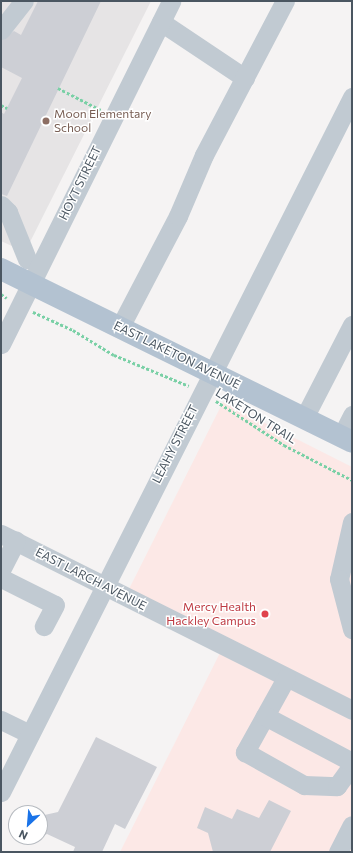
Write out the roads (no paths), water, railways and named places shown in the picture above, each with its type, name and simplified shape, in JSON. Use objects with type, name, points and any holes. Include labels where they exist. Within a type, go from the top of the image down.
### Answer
[{"type":"main road","name":"EAST LAKETON AVENUE","points":[[1,269],[346,440]]},
{"type":"street","points":[[1,30],[24,1]]},
{"type":"street","name":"HOYT STREET","points":[[1,344],[31,285],[112,115],[172,1]]},
{"type":"street","points":[[120,327],[285,1]]},
{"type":"street","points":[[161,22],[245,78]]},
{"type":"street","name":"LEAHY STREET","points":[[1,792],[211,372],[352,97]]},
{"type":"street","points":[[1,205],[8,212],[27,259]]},
{"type":"street","points":[[304,418],[352,325]]},
{"type":"street","points":[[346,440],[352,415]]},
{"type":"street","points":[[352,522],[339,579],[352,629]]},
{"type":"street","points":[[1,570],[8,538]]},
{"type":"street","name":"EAST LARCH AVENUE","points":[[8,538],[352,710]]},
{"type":"street","points":[[1,578],[55,605],[44,626]]},
{"type":"street","points":[[265,716],[352,763],[337,786],[304,786],[245,752],[286,678]]},
{"type":"street","points":[[1,720],[30,734]]},
{"type":"street","points":[[338,852],[352,824]]},
{"type":"place","name":"Moon Elementary School","points":[[46,121]]},
{"type":"place","name":"Mercy Health Hackley Campus","points":[[265,614]]}]
